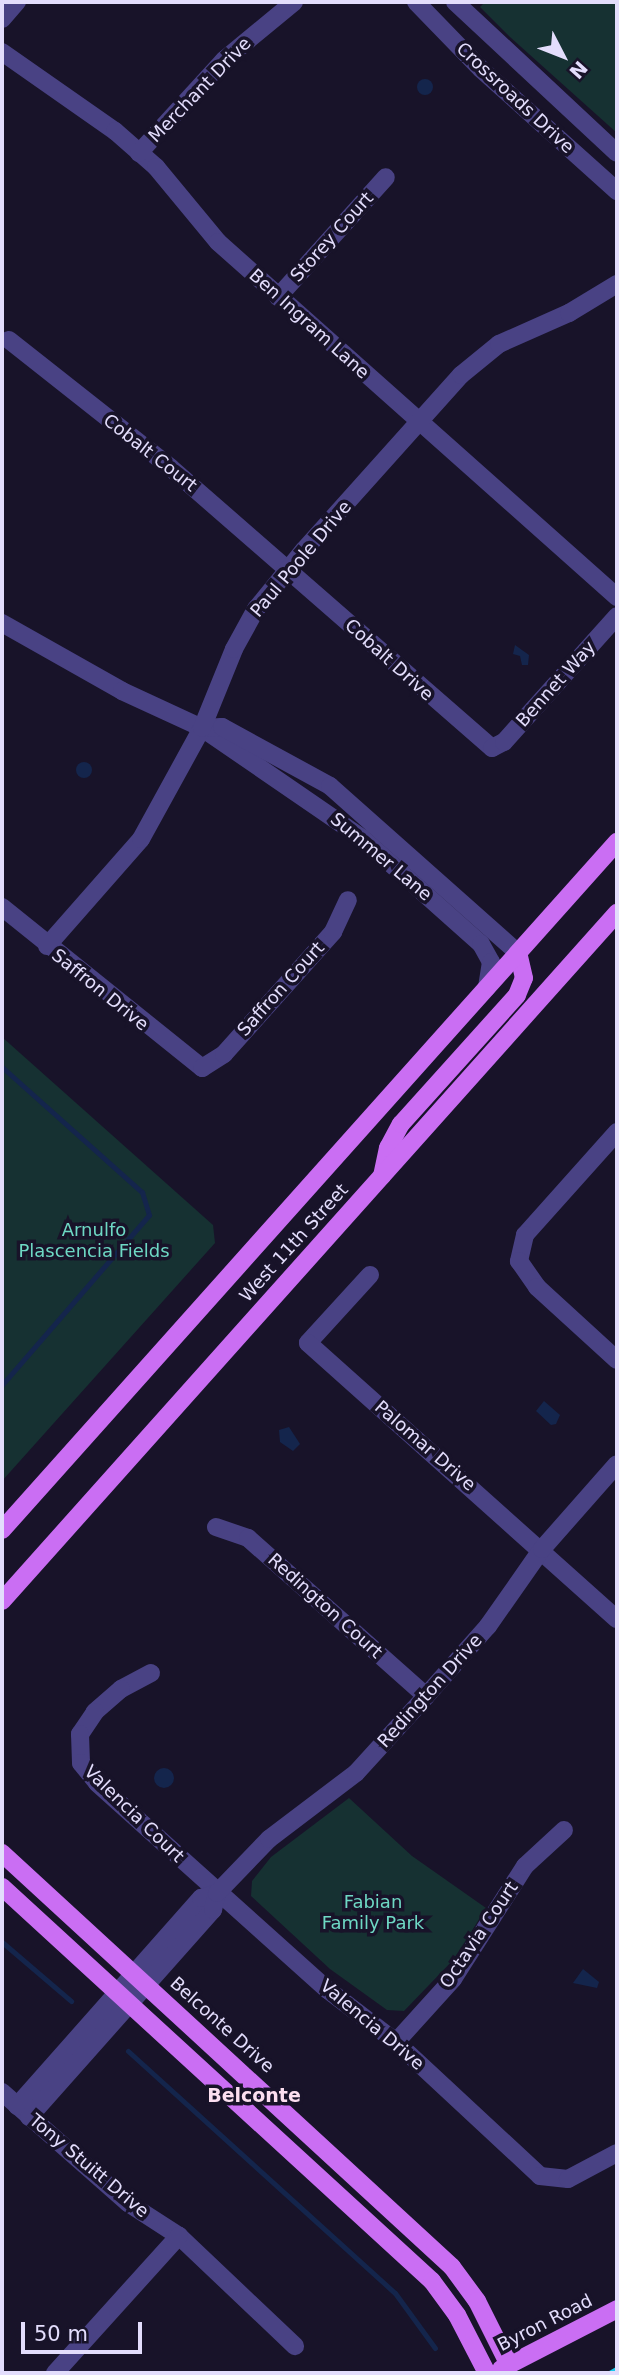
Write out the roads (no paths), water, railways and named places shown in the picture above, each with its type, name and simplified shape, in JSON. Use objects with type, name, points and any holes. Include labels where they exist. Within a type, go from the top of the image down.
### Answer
[{"type":"main road","name":"West 11th Street","points":[[5,1527],[617,842]]},
{"type":"main road","name":"West 11th Street","points":[[2,1601],[617,913]]},
{"type":"main road","points":[[382,1176],[388,1148],[401,1124],[517,995],[524,978],[518,953]]},
{"type":"main road","points":[[2,1542],[5,1527]]},
{"type":"main road","name":"Belconte Drive","points":[[2,1853],[452,2267],[477,2301],[509,2364]]},
{"type":"main road","points":[[2,1887],[432,2281],[457,2315],[489,2373]]},
{"type":"main road","name":"Byron Road","points":[[489,2373],[617,2309]]},
{"type":"street","points":[[2,19],[16,2]]},
{"type":"street","name":"Merchant Drive","points":[[139,153],[224,60],[294,2]]},
{"type":"street","name":"Crossroads Drive","points":[[416,2],[481,69],[617,191]]},
{"type":"street","name":"Crossroads Drive","points":[[454,2],[617,153]]},
{"type":"street","name":"Ben Ingram Lane","points":[[2,52],[139,153],[218,242],[418,423],[617,597]]},
{"type":"street","name":"Storey Court","points":[[278,297],[386,177]]},
{"type":"street","name":"Paul Poole Drive","points":[[47,946],[141,839],[202,729],[233,649],[256,610],[289,569],[461,374],[499,344],[569,313],[617,284]]},
{"type":"street","name":"Cobalt Court","points":[[9,340],[172,468],[289,569]]},
{"type":"street","name":"Cobalt Drive","points":[[289,569],[492,748]]},
{"type":"street","name":"Bennet Way","points":[[492,748],[505,742],[617,616]]},
{"type":"street","name":"Summer Lane","points":[[2,623],[122,691],[202,729],[362,838],[481,944],[491,962],[487,988]]},
{"type":"street","name":"Summer Lane","points":[[202,729],[222,727],[330,786],[518,953]]},
{"type":"street","name":"Saffron Court","points":[[202,1068],[223,1054],[333,932],[348,900]]},
{"type":"street","name":"Saffron Drive","points":[[2,907],[47,946],[202,1068]]},
{"type":"street","points":[[617,1132],[526,1235],[519,1261],[537,1287],[617,1360]]},
{"type":"street","name":"Palomar Drive","points":[[370,1275],[308,1343],[542,1549],[617,1619]]},
{"type":"street","name":"Redington Drive","points":[[23,2111],[124,1998],[146,1985],[213,1910],[218,1893],[269,1839],[356,1773],[488,1626],[542,1549],[617,1464]]},
{"type":"street","name":"Redington Court","points":[[216,1527],[248,1538],[426,1696]]},
{"type":"street","name":"Valencia Court","points":[[151,1673],[121,1689],[95,1712],[80,1734],[80,1763],[97,1783],[218,1893]]},
{"type":"street","name":"Octavia Court","points":[[396,2042],[453,1979],[525,1866],[564,1830]]},
{"type":"street","name":"Redington Drive","points":[[124,1998],[133,1972],[201,1898],[218,1893]]},
{"type":"street","name":"Valencia Drive","points":[[218,1893],[396,2042],[540,2176],[553,2180],[568,2179],[617,2152]]},
{"type":"street","name":"Tony Stuitt Drive","points":[[2,2092],[128,2203],[178,2236],[295,2346]]},
{"type":"street","points":[[60,2372],[178,2236]]},
{"type":"water","points":[[422,79],[428,79],[433,87],[431,93],[422,95],[417,90],[417,84]]},
{"type":"water","points":[[515,645],[529,655],[528,665],[522,665],[520,656],[513,654]]},
{"type":"water","points":[[81,762],[87,762],[92,770],[90,776],[81,778],[76,773],[76,767]]},
{"type":"water","points":[[544,1401],[560,1415],[556,1424],[551,1425],[536,1411]]},
{"type":"water","points":[[289,1427],[300,1444],[293,1451],[280,1442],[279,1430]]},
{"type":"water","points":[[164,1768],[171,1771],[174,1778],[171,1785],[164,1788],[157,1785],[154,1778],[157,1771]]},
{"type":"water","points":[[583,1969],[599,1982],[597,1988],[573,1983]]},
{"type":"waterway","points":[[2,1067],[142,1192],[149,1215],[2,1385]]},
{"type":"waterway","points":[[2,1942],[71,2001]]},
{"type":"waterway","points":[[128,2051],[395,2293],[435,2348]]},
{"type":"railway","points":[[610,2373],[617,2369]]},
{"type":"district","name":"Belconte","points":[[254,2096]]},
{"type":"park label","name":"Arnulfo Plascencia Fields","points":[[94,1241]]},
{"type":"park label","name":"Fabian Family Park","points":[[373,1913]]}]
